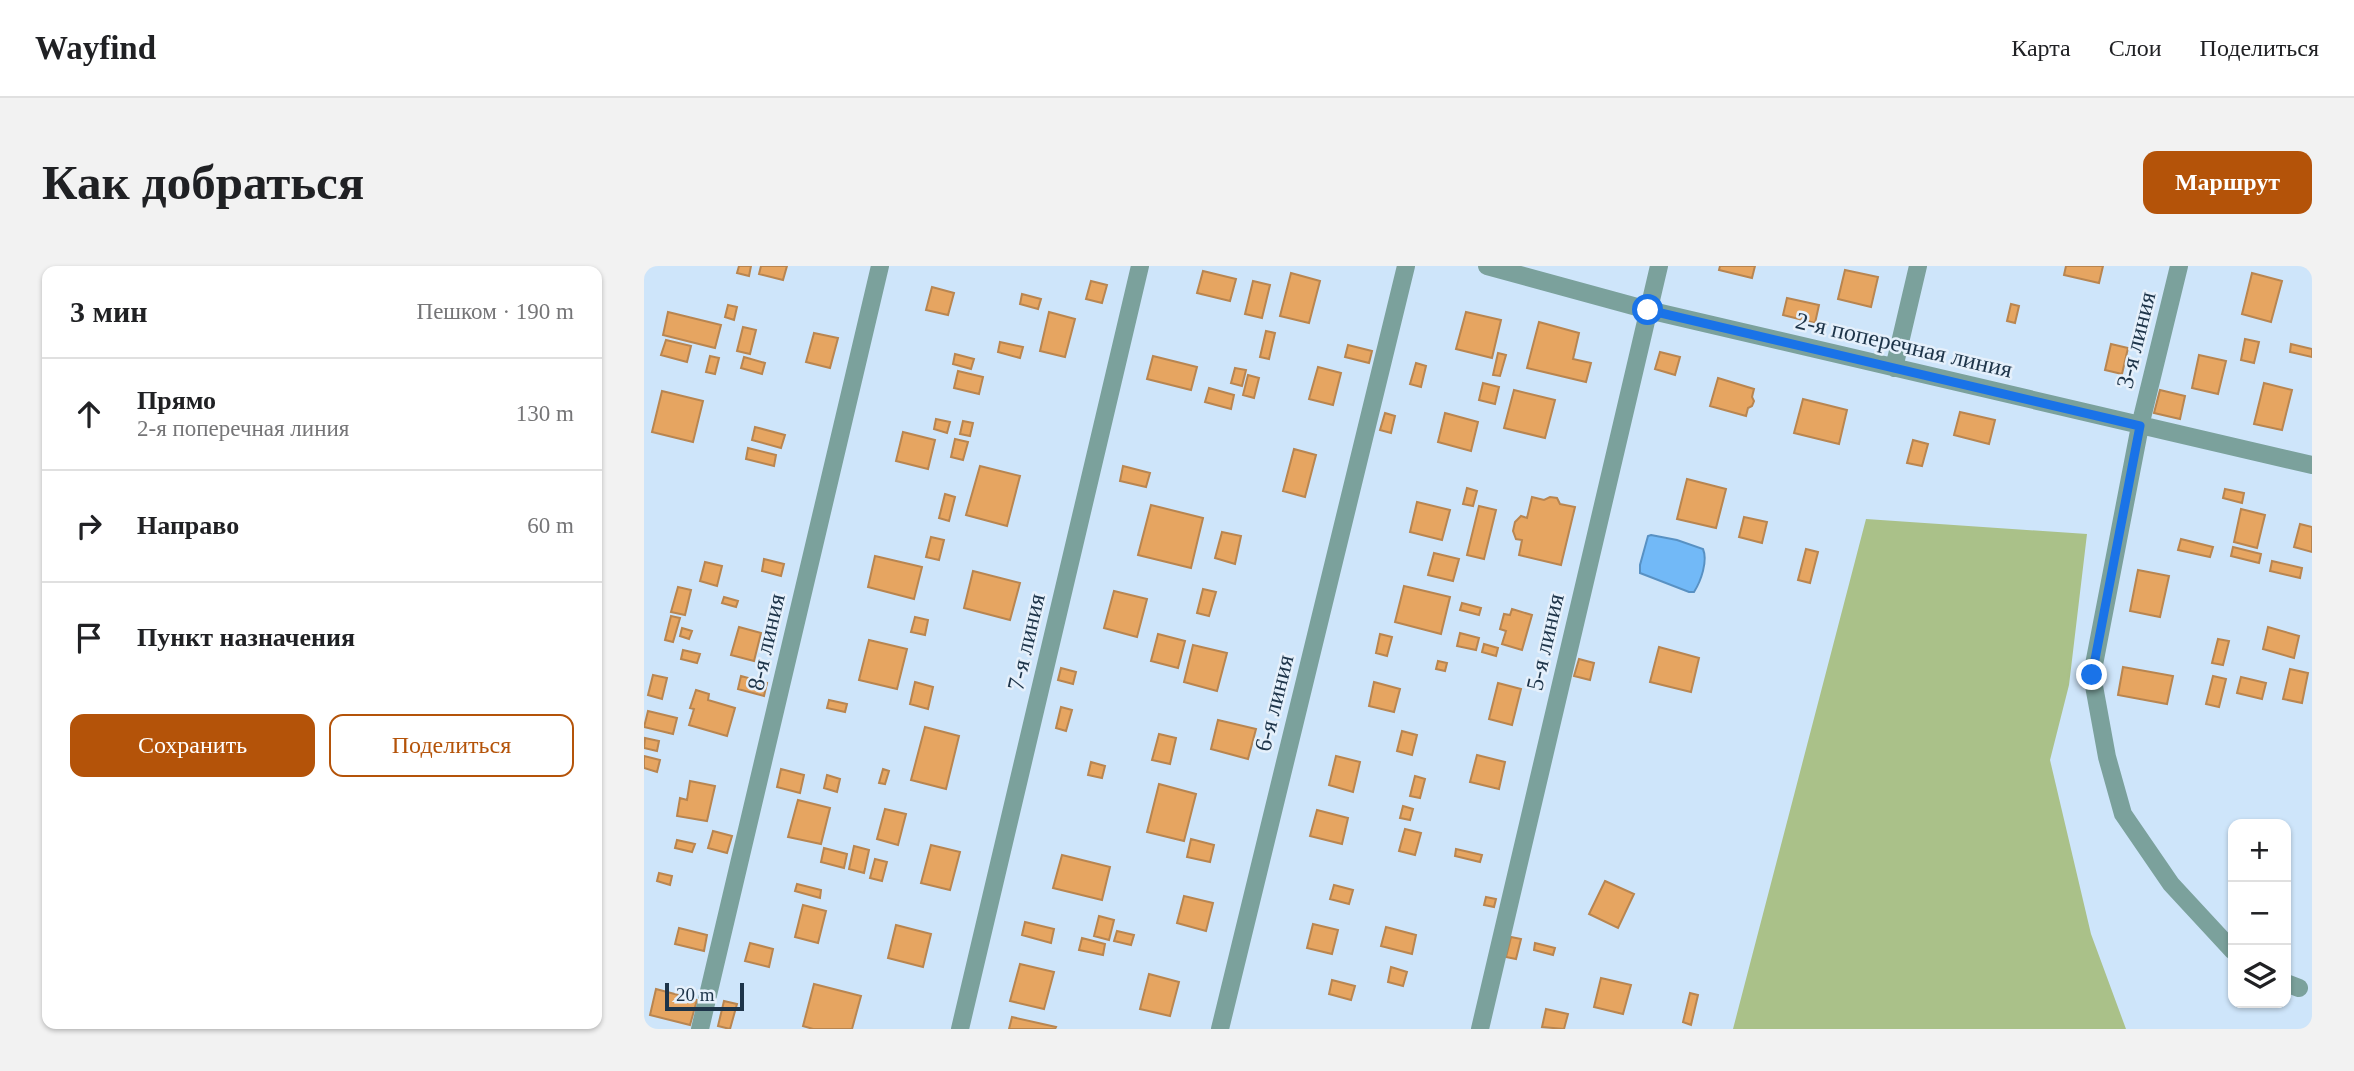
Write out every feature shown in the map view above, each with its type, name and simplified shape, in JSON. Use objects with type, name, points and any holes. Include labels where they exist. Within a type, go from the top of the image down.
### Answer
[{"type":"street","name":"8-я линия","points":[[700,1029],[880,266]]},
{"type":"street","name":"7-я линия","points":[[960,1029],[1140,266]]},
{"type":"street","name":"6-я линия","points":[[1220,1029],[1406,266]]},
{"type":"street","name":"2-я поперечная линия","points":[[1487,266],[1648,310],[2312,465]]},
{"type":"street","name":"5-я линия","points":[[1480,1029],[1659,266]]},
{"type":"street","points":[[1894,368],[1918,266]]},
{"type":"street","name":"3-я линия","points":[[2179,266],[2140,426],[2092,675],[2107,757],[2123,814],[2171,884],[2228,946]]},
{"type":"green space","points":[[1866,519],[2087,534],[2069,685],[2050,760],[2091,934],[2126,1029],[1733,1029]]},
{"type":"water","points":[[1648,536],[1703,549],[1703,571],[1694,592],[1640,573]]},
{"type":"building","points":[[739,266],[751,266],[749,276],[737,273]]},
{"type":"building","points":[[761,266],[787,266],[783,280],[759,274]]},
{"type":"building","points":[[1720,266],[1755,266],[1752,278],[1719,270]]},
{"type":"building","points":[[2066,266],[2103,266],[2099,283],[2064,275]]},
{"type":"building","points":[[1845,270],[1878,277],[1871,307],[1838,299]]},
{"type":"building","points":[[1203,271],[1236,279],[1230,301],[1197,293]]},
{"type":"building","points":[[1291,273],[1320,281],[1309,323],[1280,316]]},
{"type":"building","points":[[2252,273],[2282,281],[2271,322],[2242,314]]},
{"type":"building","points":[[1091,281],[1107,285],[1102,303],[1086,299]]},
{"type":"building","points":[[1253,281],[1270,285],[1262,318],[1245,314]]},
{"type":"building","points":[[932,287],[954,293],[948,315],[926,310]]},
{"type":"building","points":[[1022,294],[1041,299],[1038,309],[1020,304]]},
{"type":"building","points":[[1787,298],[1819,305],[1815,323],[1783,315]]},
{"type":"building","points":[[2011,304],[2019,306],[2015,323],[2007,321]]},
{"type":"building","points":[[728,305],[737,307],[734,320],[725,317]]},
{"type":"building","points":[[668,312],[721,325],[715,348],[663,335]]},
{"type":"building","points":[[1049,312],[1075,319],[1065,357],[1040,351]]},
{"type":"building","points":[[1466,312],[1501,320],[1492,358],[1456,349]]},
{"type":"building","points":[[1539,322],[1579,333],[1573,359],[1591,363],[1586,382],[1527,368]]},
{"type":"building","points":[[743,327],[756,330],[750,354],[737,351]]},
{"type":"building","points":[[1266,331],[1275,333],[1269,359],[1260,357]]},
{"type":"building","points":[[814,333],[838,338],[830,368],[806,362]]},
{"type":"building","points":[[2245,339],[2259,342],[2254,363],[2241,360]]},
{"type":"building","points":[[666,340],[691,346],[687,362],[661,355]]},
{"type":"building","points":[[1000,342],[1023,347],[1020,358],[998,352]]},
{"type":"building","points":[[2111,344],[2128,348],[2122,374],[2105,370]]},
{"type":"building","points":[[2291,344],[2312,349],[2312,357],[2290,352]]},
{"type":"building","points":[[1348,345],[1372,351],[1369,363],[1345,357]]},
{"type":"building","points":[[1660,352],[1680,357],[1675,375],[1655,369]]},
{"type":"building","points":[[1498,353],[1506,355],[1500,376],[1493,375]]},
{"type":"building","points":[[955,354],[974,359],[971,369],[953,364]]},
{"type":"building","points":[[2199,355],[2226,361],[2218,394],[2192,388]]},
{"type":"building","points":[[710,356],[719,358],[715,374],[706,372]]},
{"type":"building","points":[[1153,356],[1197,367],[1191,390],[1147,379]]},
{"type":"building","points":[[744,357],[765,363],[762,374],[741,368]]},
{"type":"building","points":[[1416,363],[1426,366],[1421,387],[1410,384]]},
{"type":"building","points":[[1318,367],[1341,373],[1333,405],[1309,399]]},
{"type":"building","points":[[1235,368],[1246,370],[1242,386],[1231,383]]},
{"type":"building","points":[[958,371],[983,377],[979,394],[954,388]]},
{"type":"building","points":[[1248,375],[1259,378],[1254,398],[1243,395]]},
{"type":"building","points":[[1718,378],[1754,389],[1754,401],[1746,416],[1710,406]]},
{"type":"building","points":[[1483,383],[1499,387],[1495,404],[1479,400]]},
{"type":"building","points":[[2264,383],[2292,390],[2282,430],[2254,424]]},
{"type":"building","points":[[1209,388],[1234,395],[1231,409],[1205,402]]},
{"type":"building","points":[[1514,390],[1555,400],[1545,438],[1504,428]]},
{"type":"building","points":[[2160,390],[2185,396],[2180,419],[2154,413]]},
{"type":"building","points":[[662,391],[703,401],[693,442],[652,432]]},
{"type":"building","points":[[1803,399],[1847,410],[1839,444],[1794,433]]},
{"type":"building","points":[[1960,412],[1995,420],[1989,444],[1954,435]]},
{"type":"building","points":[[1385,413],[1395,416],[1391,433],[1380,430]]},
{"type":"building","points":[[1445,413],[1478,422],[1471,451],[1438,442]]},
{"type":"building","points":[[936,419],[950,422],[947,433],[934,429]]},
{"type":"building","points":[[963,421],[973,423],[970,436],[960,434]]},
{"type":"building","points":[[755,427],[785,435],[781,448],[752,440]]},
{"type":"building","points":[[903,432],[935,440],[928,469],[896,461]]},
{"type":"building","points":[[955,439],[968,442],[963,460],[951,457]]},
{"type":"building","points":[[1913,440],[1928,444],[1922,466],[1907,463]]},
{"type":"building","points":[[748,448],[776,455],[774,466],[746,459]]},
{"type":"building","points":[[1294,449],[1316,455],[1305,497],[1283,491]]},
{"type":"building","points":[[980,466],[1020,476],[1007,526],[966,515]]},
{"type":"building","points":[[1123,466],[1150,473],[1146,487],[1120,481]]},
{"type":"building","points":[[1687,479],[1726,489],[1716,528],[1677,519]]},
{"type":"building","points":[[1467,488],[1477,491],[1473,506],[1463,504]]},
{"type":"building","points":[[2225,489],[2244,493],[2242,503],[2223,498]]},
{"type":"building","points":[[945,494],[955,497],[949,521],[939,518]]},
{"type":"building","points":[[1532,497],[1544,500],[1557,498],[1560,504],[1575,507],[1561,565],[1519,555],[1522,540],[1516,539],[1513,531],[1515,522],[1521,516],[1527,518]]},
{"type":"building","points":[[1417,502],[1450,510],[1442,540],[1410,532]]},
{"type":"building","points":[[1151,505],[1203,518],[1191,568],[1138,555]]},
{"type":"building","points":[[1479,506],[1496,510],[1484,559],[1467,555]]},
{"type":"building","points":[[2241,509],[2265,515],[2257,548],[2234,542]]},
{"type":"building","points":[[1744,517],[1767,522],[1762,543],[1739,537]]},
{"type":"building","points":[[2300,524],[2312,527],[2312,552],[2294,547]]},
{"type":"building","points":[[1222,532],[1241,536],[1235,564],[1215,558]]},
{"type":"building","points":[[931,537],[944,540],[939,560],[926,557]]},
{"type":"building","points":[[2181,539],[2213,547],[2210,557],[2178,550]]},
{"type":"building","points":[[2233,547],[2261,554],[2259,563],[2231,556]]},
{"type":"building","points":[[1806,549],[1818,552],[1810,583],[1798,580]]},
{"type":"building","points":[[1434,553],[1459,559],[1453,581],[1428,575]]},
{"type":"building","points":[[875,556],[922,567],[914,599],[868,587]]},
{"type":"building","points":[[764,559],[784,564],[781,576],[762,571]]},
{"type":"building","points":[[2272,561],[2302,568],[2300,578],[2270,571]]},
{"type":"building","points":[[705,562],[722,566],[717,586],[700,581]]},
{"type":"building","points":[[2138,570],[2169,576],[2160,617],[2130,611]]},
{"type":"building","points":[[973,571],[1020,583],[1010,620],[964,608]]},
{"type":"building","points":[[1404,586],[1450,597],[1441,634],[1395,622]]},
{"type":"building","points":[[678,587],[691,590],[685,615],[671,612]]},
{"type":"building","points":[[1203,589],[1216,592],[1209,616],[1197,613]]},
{"type":"building","points":[[1114,591],[1147,599],[1137,637],[1104,628]]},
{"type":"building","points":[[724,597],[738,601],[736,607],[722,603]]},
{"type":"building","points":[[1462,603],[1481,608],[1479,615],[1460,610]]},
{"type":"building","points":[[1512,609],[1532,615],[1522,650],[1502,644],[1506,631],[1500,629],[1504,614],[1510,615]]},
{"type":"building","points":[[671,616],[680,618],[673,642],[665,640]]},
{"type":"building","points":[[915,617],[928,620],[925,635],[911,632]]},
{"type":"building","points":[[739,627],[761,633],[754,661],[731,655]]},
{"type":"building","points":[[2268,627],[2299,636],[2294,658],[2263,649]]},
{"type":"building","points":[[682,628],[692,631],[689,639],[680,636]]},
{"type":"building","points":[[1460,633],[1479,638],[1476,650],[1457,646]]},
{"type":"building","points":[[1158,634],[1185,641],[1178,668],[1151,661]]},
{"type":"building","points":[[1380,634],[1392,637],[1387,656],[1376,653]]},
{"type":"building","points":[[2218,639],[2229,641],[2223,665],[2212,663]]},
{"type":"building","points":[[869,640],[907,649],[897,689],[859,680]]},
{"type":"building","points":[[1484,644],[1498,648],[1496,656],[1482,652]]},
{"type":"building","points":[[1193,645],[1227,653],[1217,691],[1184,682]]},
{"type":"building","points":[[1659,647],[1699,658],[1691,692],[1650,682]]},
{"type":"building","points":[[683,650],[700,654],[697,663],[681,659]]},
{"type":"building","points":[[1579,659],[1594,663],[1590,680],[1574,676]]},
{"type":"building","points":[[1438,661],[1447,663],[1445,671],[1436,669]]},
{"type":"building","points":[[2123,667],[2173,676],[2167,704],[2118,695]]},
{"type":"building","points":[[1061,668],[1076,672],[1073,684],[1058,680]]},
{"type":"building","points":[[2290,669],[2308,673],[2302,703],[2283,699]]},
{"type":"building","points":[[653,675],[667,678],[662,699],[648,695]]},
{"type":"building","points":[[741,676],[767,683],[764,696],[738,689]]},
{"type":"building","points":[[2213,676],[2226,679],[2219,707],[2206,704]]},
{"type":"building","points":[[2241,677],[2266,683],[2262,699],[2237,693]]},
{"type":"building","points":[[915,682],[933,687],[928,709],[910,704]]},
{"type":"building","points":[[1374,682],[1400,689],[1394,712],[1369,706]]},
{"type":"building","points":[[1498,683],[1521,689],[1512,725],[1489,719]]},
{"type":"building","points":[[696,690],[709,694],[708,700],[735,708],[727,736],[689,725],[694,709],[690,708]]},
{"type":"building","points":[[829,700],[847,704],[845,712],[827,708]]},
{"type":"building","points":[[1061,707],[1072,710],[1066,731],[1056,728]]},
{"type":"building","points":[[648,711],[677,718],[673,734],[644,727]]},
{"type":"building","points":[[1218,720],[1256,729],[1248,759],[1211,749]]},
{"type":"building","points":[[925,727],[959,736],[946,789],[911,780]]},
{"type":"building","points":[[1402,731],[1417,735],[1412,755],[1397,751]]},
{"type":"building","points":[[1159,734],[1176,738],[1170,764],[1152,760]]},
{"type":"building","points":[[645,738],[659,741],[657,751],[644,748]]},
{"type":"building","points":[[1477,755],[1505,762],[1499,789],[1470,782]]},
{"type":"building","points":[[644,756],[660,760],[657,772],[644,768]]},
{"type":"building","points":[[1336,756],[1360,762],[1353,792],[1329,785]]},
{"type":"building","points":[[1091,762],[1105,766],[1102,778],[1088,775]]},
{"type":"building","points":[[781,769],[804,775],[800,793],[777,787]]},
{"type":"building","points":[[883,769],[889,771],[885,784],[879,783]]},
{"type":"building","points":[[827,775],[840,779],[837,792],[824,788]]},
{"type":"building","points":[[1415,776],[1425,779],[1420,798],[1410,796]]},
{"type":"building","points":[[690,781],[715,786],[707,821],[677,816],[680,798],[687,800]]},
{"type":"building","points":[[1159,784],[1196,794],[1184,841],[1147,832]]},
{"type":"building","points":[[798,800],[830,808],[821,844],[788,837]]},
{"type":"building","points":[[1403,806],[1413,809],[1410,820],[1400,818]]},
{"type":"building","points":[[885,809],[906,814],[898,845],[877,839]]},
{"type":"building","points":[[1317,810],[1348,818],[1342,844],[1310,836]]},
{"type":"building","points":[[1405,829],[1421,833],[1415,855],[1399,851]]},
{"type":"building","points":[[713,831],[732,836],[727,853],[708,848]]},
{"type":"building","points":[[1191,839],[1214,845],[1210,862],[1187,857]]},
{"type":"building","points":[[677,840],[695,844],[692,852],[675,848]]},
{"type":"building","points":[[931,845],[960,852],[950,890],[921,883]]},
{"type":"building","points":[[854,846],[869,850],[864,873],[849,869]]},
{"type":"building","points":[[824,848],[847,854],[844,868],[821,862]]},
{"type":"building","points":[[1456,849],[1482,855],[1480,862],[1455,856]]},
{"type":"building","points":[[1062,855],[1110,867],[1102,900],[1053,888]]},
{"type":"building","points":[[875,859],[887,862],[882,881],[870,878]]},
{"type":"building","points":[[659,873],[672,876],[670,885],[657,881]]},
{"type":"building","points":[[1605,881],[1634,894],[1618,928],[1589,914]]},
{"type":"building","points":[[797,884],[821,890],[820,898],[795,891]]},
{"type":"building","points":[[1334,885],[1353,890],[1349,904],[1330,899]]},
{"type":"building","points":[[1184,896],[1213,903],[1206,931],[1177,923]]},
{"type":"building","points":[[1486,897],[1496,899],[1494,907],[1484,905]]},
{"type":"building","points":[[803,905],[826,911],[818,943],[795,937]]},
{"type":"building","points":[[1099,916],[1114,920],[1109,940],[1094,936]]},
{"type":"building","points":[[1025,922],[1054,929],[1051,943],[1022,935]]},
{"type":"building","points":[[1313,924],[1338,930],[1332,954],[1307,948]]},
{"type":"building","points":[[896,925],[931,934],[923,967],[888,958]]},
{"type":"building","points":[[1386,927],[1416,935],[1412,954],[1381,946]]},
{"type":"building","points":[[679,928],[707,935],[704,951],[675,944]]},
{"type":"building","points":[[1117,931],[1134,935],[1131,945],[1114,941]]},
{"type":"building","points":[[1511,937],[1521,939],[1516,959],[1506,957]]},
{"type":"building","points":[[1082,938],[1105,944],[1103,955],[1079,950]]},
{"type":"building","points":[[750,943],[773,949],[769,967],[745,961]]},
{"type":"building","points":[[1535,943],[1555,948],[1553,955],[1534,950]]},
{"type":"building","points":[[1020,964],[1054,972],[1044,1009],[1010,1001]]},
{"type":"building","points":[[1391,967],[1407,972],[1403,986],[1388,982]]},
{"type":"building","points":[[1149,974],[1179,982],[1170,1016],[1140,1009]]},
{"type":"building","points":[[1601,978],[1631,985],[1623,1014],[1594,1007]]},
{"type":"building","points":[[1332,980],[1355,986],[1351,1000],[1329,994]]},
{"type":"building","points":[[814,984],[861,996],[852,1029],[813,1029],[803,1026]]},
{"type":"building","points":[[656,989],[697,1000],[690,1025],[650,1015]]},
{"type":"building","points":[[1690,993],[1698,995],[1691,1025],[1683,1022]]},
{"type":"building","points":[[724,1001],[737,1004],[730,1029],[718,1026]]},
{"type":"building","points":[[1546,1009],[1568,1014],[1564,1029],[1542,1027]]},
{"type":"building","points":[[1012,1017],[1056,1027],[1009,1029]]},
{"type":"route","points":[[1648,310],[2140,426],[2092,675]]}]
